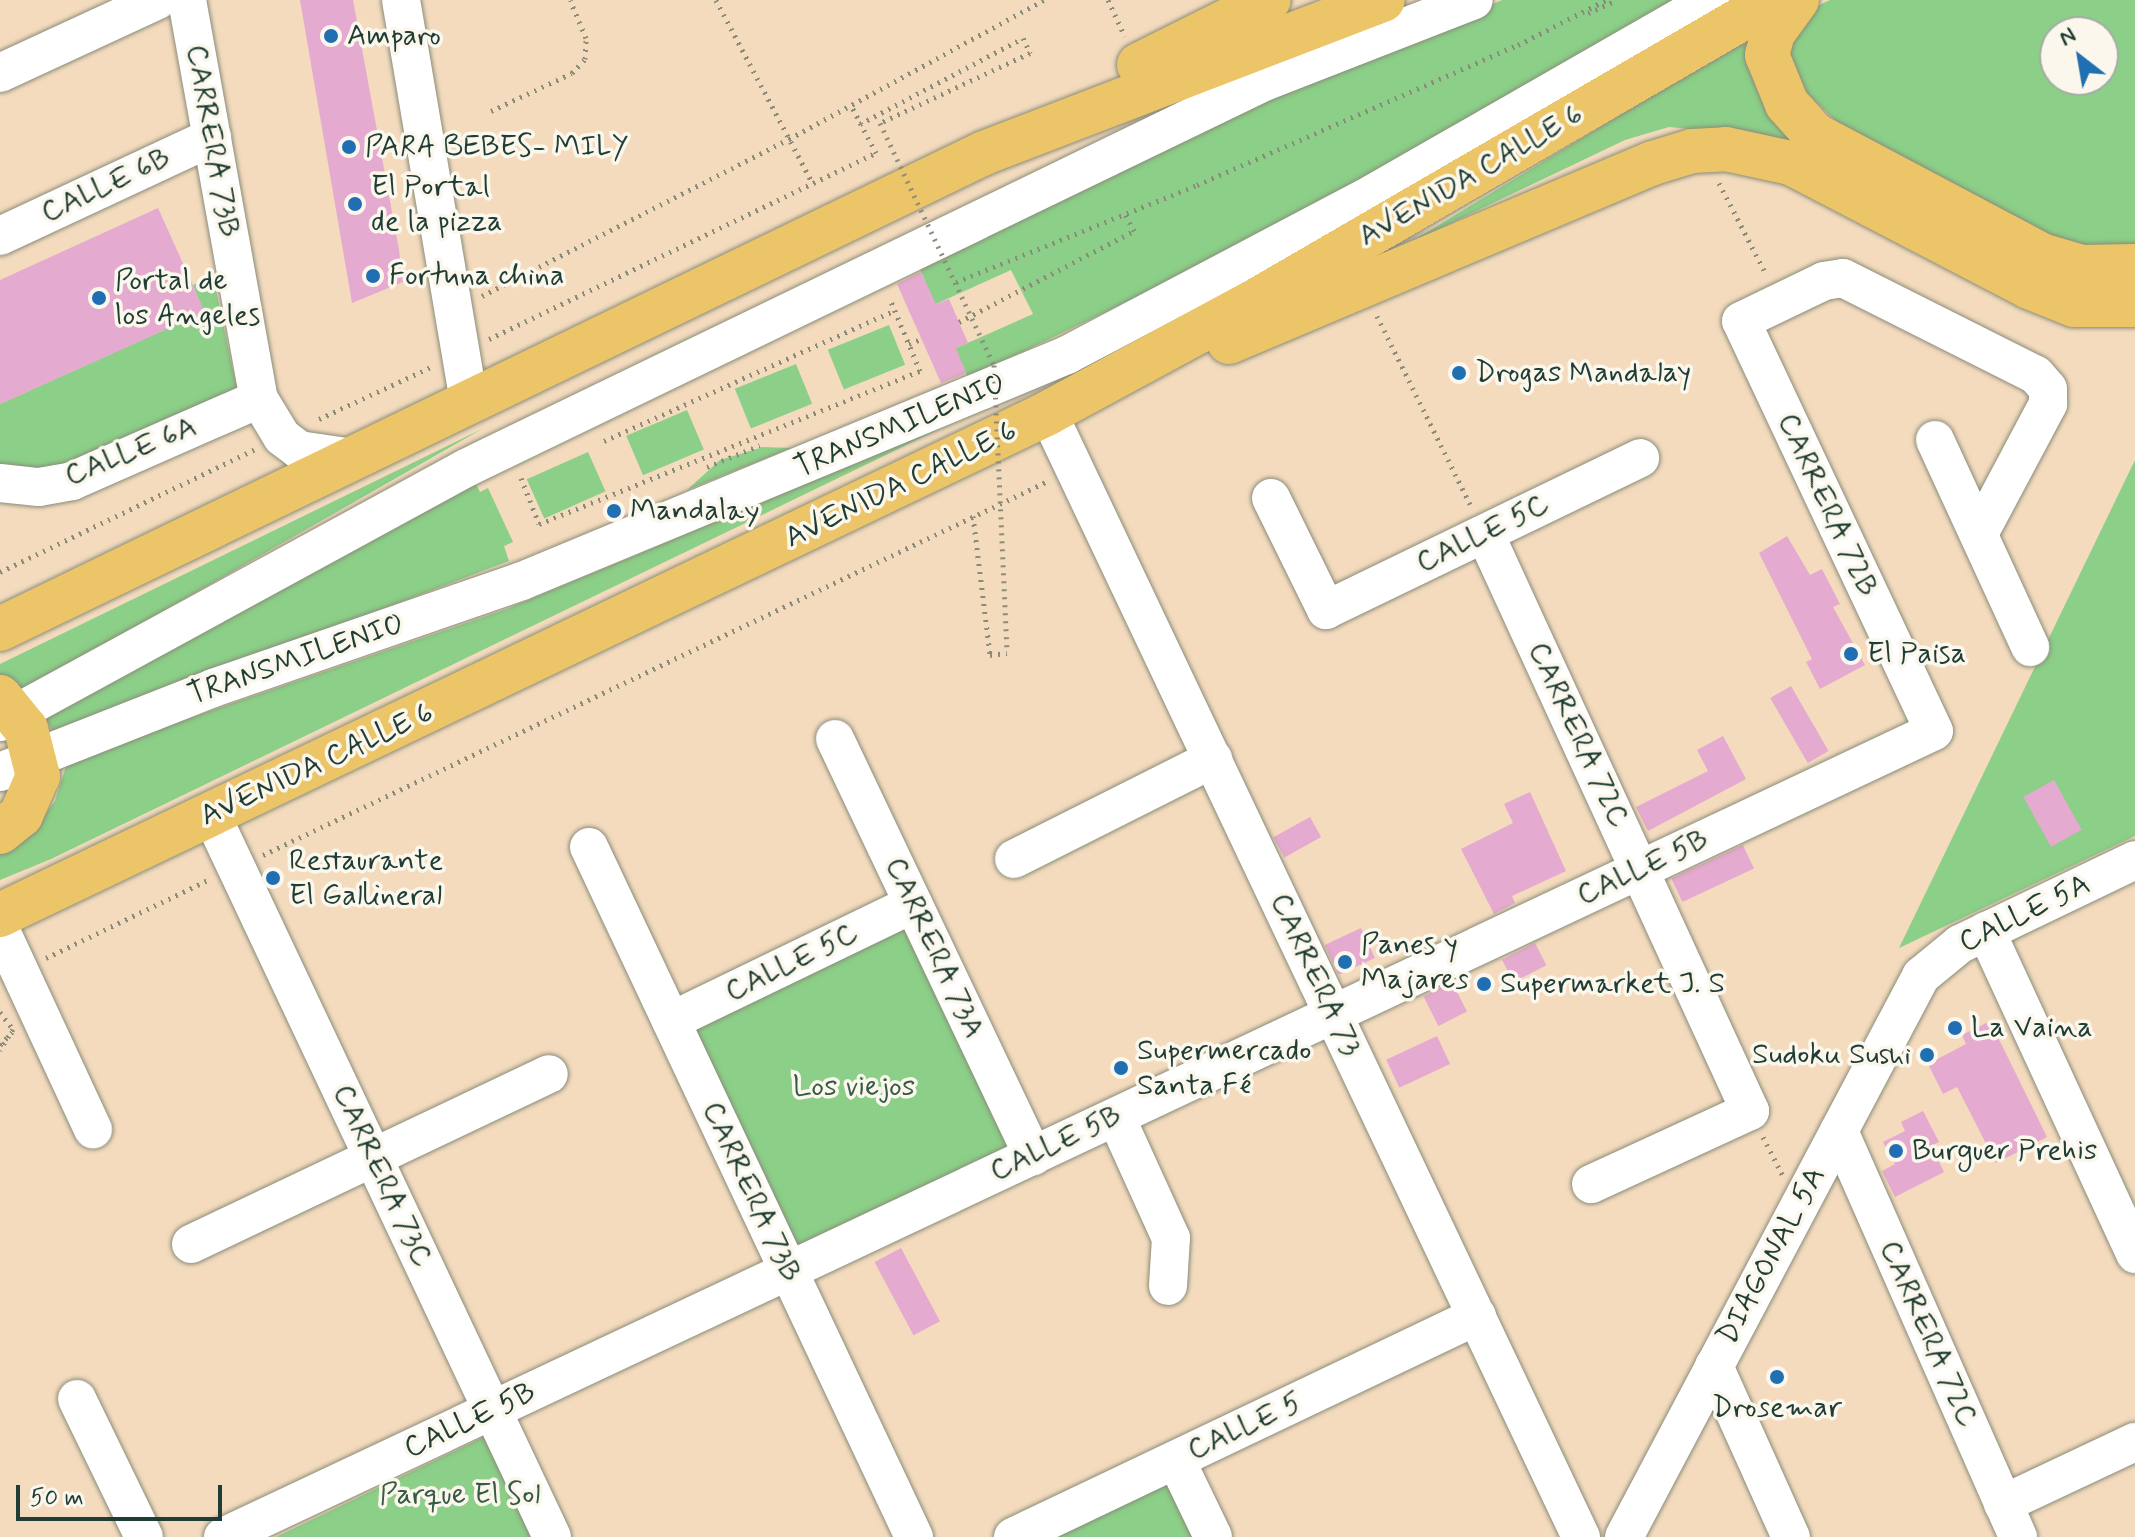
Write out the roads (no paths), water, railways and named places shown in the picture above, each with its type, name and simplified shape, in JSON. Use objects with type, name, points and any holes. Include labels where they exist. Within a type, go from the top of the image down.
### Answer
[{"type":"highway","points":[[0,629],[984,153],[1138,65],[1269,0]]},
{"type":"highway","points":[[984,153],[1383,0]]},
{"type":"highway","name":"AVENIDA CALLE 6","points":[[0,915],[1048,413],[1264,296],[1774,0]]},
{"type":"highway","points":[[1797,0],[1773,33],[1767,55],[1787,104],[1815,135],[2044,256],[2082,267],[2135,266]]},
{"type":"highway","points":[[1048,413],[1363,289],[1653,163],[1692,151],[1726,149],[1791,163],[2029,287],[2074,305],[2135,305]]},
{"type":"highway","points":[[0,832],[21,815],[34,795],[18,764],[5,711]]},
{"type":"street","points":[[0,73],[158,0]]},
{"type":"street","name":"CARRERA 73B","points":[[187,0],[216,91],[212,137],[259,399],[282,437],[319,456],[353,458]]},
{"type":"street","points":[[401,0],[469,403]]},
{"type":"street","points":[[5,711],[466,468],[1264,82],[1474,0]]},
{"type":"street","name":"TRANSMILENIO","points":[[18,764],[213,688],[522,581],[1067,355],[1372,194],[1711,0]]},
{"type":"street","name":"CALLE 6B","points":[[0,236],[212,137]]},
{"type":"street","name":"CARRERA 72B","points":[[1934,731],[1741,321],[1824,281],[1843,278],[2036,375],[2048,389],[2048,404],[1979,534]]},
{"type":"street","name":"CALLE 6A","points":[[0,483],[39,487],[72,481],[259,399]]},
{"type":"street","name":"CARRERA 73","points":[[1048,413],[1581,1537]]},
{"type":"street","points":[[1935,440],[2030,647]]},
{"type":"street","name":"CALLE 5C","points":[[1271,498],[1326,610],[1640,458]]},
{"type":"street","name":"CARRERA 72C","points":[[1485,534],[1750,1111],[1591,1184]]},
{"type":"street","name":"CALLE 5B","points":[[223,1537],[1934,731]]},
{"type":"street","name":"CARRERA 73A","points":[[835,739],[1033,1156]]},
{"type":"street","points":[[1014,859],[1213,759]]},
{"type":"street","name":"CARRERA 73C","points":[[212,816],[552,1537]]},
{"type":"street","name":"CARRERA 73B","points":[[589,847],[914,1537]]},
{"type":"street","name":"CALLE 5A","points":[[1921,976],[1960,944],[2135,860]]},
{"type":"street","name":"CALLE 5C","points":[[671,1021],[913,904]]},
{"type":"street","points":[[0,929],[93,1129]]},
{"type":"street","points":[[1986,931],[2135,1254]]},
{"type":"street","name":"DIAGONAL 5A","points":[[1624,1537],[1921,976]]},
{"type":"street","points":[[191,1244],[549,1074]]},
{"type":"street","points":[[1116,1117],[1171,1238],[1168,1286]]},
{"type":"street","name":"CARRERA 72C","points":[[1839,1131],[2010,1521]]},
{"type":"street","name":"CALLE 5","points":[[1013,1537],[1477,1316]]},
{"type":"street","points":[[1714,1366],[1791,1537]]},
{"type":"street","points":[[77,1399],[144,1537]]},
{"type":"street","points":[[2010,1521],[2135,1442]]},
{"type":"street","points":[[1176,1460],[1213,1537]]},
{"type":"place","name":"Amparo","points":[[331,36]]},
{"type":"place","name":"PARA BEBES- MILY","points":[[349,147]]},
{"type":"place","name":"El Portal de la pizza","points":[[355,204]]},
{"type":"place","name":"Fortuna china","points":[[373,276]]},
{"type":"place","name":"Portal de los Angeles","points":[[99,298]]},
{"type":"place","name":"Drogas Mandalay","points":[[1459,373]]},
{"type":"place","name":"Mandalay","points":[[614,511]]},
{"type":"place","name":"El Paisa","points":[[1851,654]]},
{"type":"place","name":"Restaurante El Gallineral","points":[[273,878]]},
{"type":"place","name":"Panes y Majares","points":[[1345,962]]},
{"type":"place","name":"Supermarket J. S","points":[[1484,984]]},
{"type":"place","name":"La Vaina","points":[[1955,1028]]},
{"type":"place","name":"Sudoku Sushi","points":[[1927,1055]]},
{"type":"place","name":"Supermercado Santa Fé","points":[[1121,1068]]},
{"type":"place","name":"Burguer Prehis","points":[[1896,1151]]},
{"type":"place","name":"Drosemar","points":[[1777,1377]]},
{"type":"park label","name":"Los viejos","points":[[854,1087]]},
{"type":"park label","name":"Parque El Sol","points":[[460,1495]]}]
